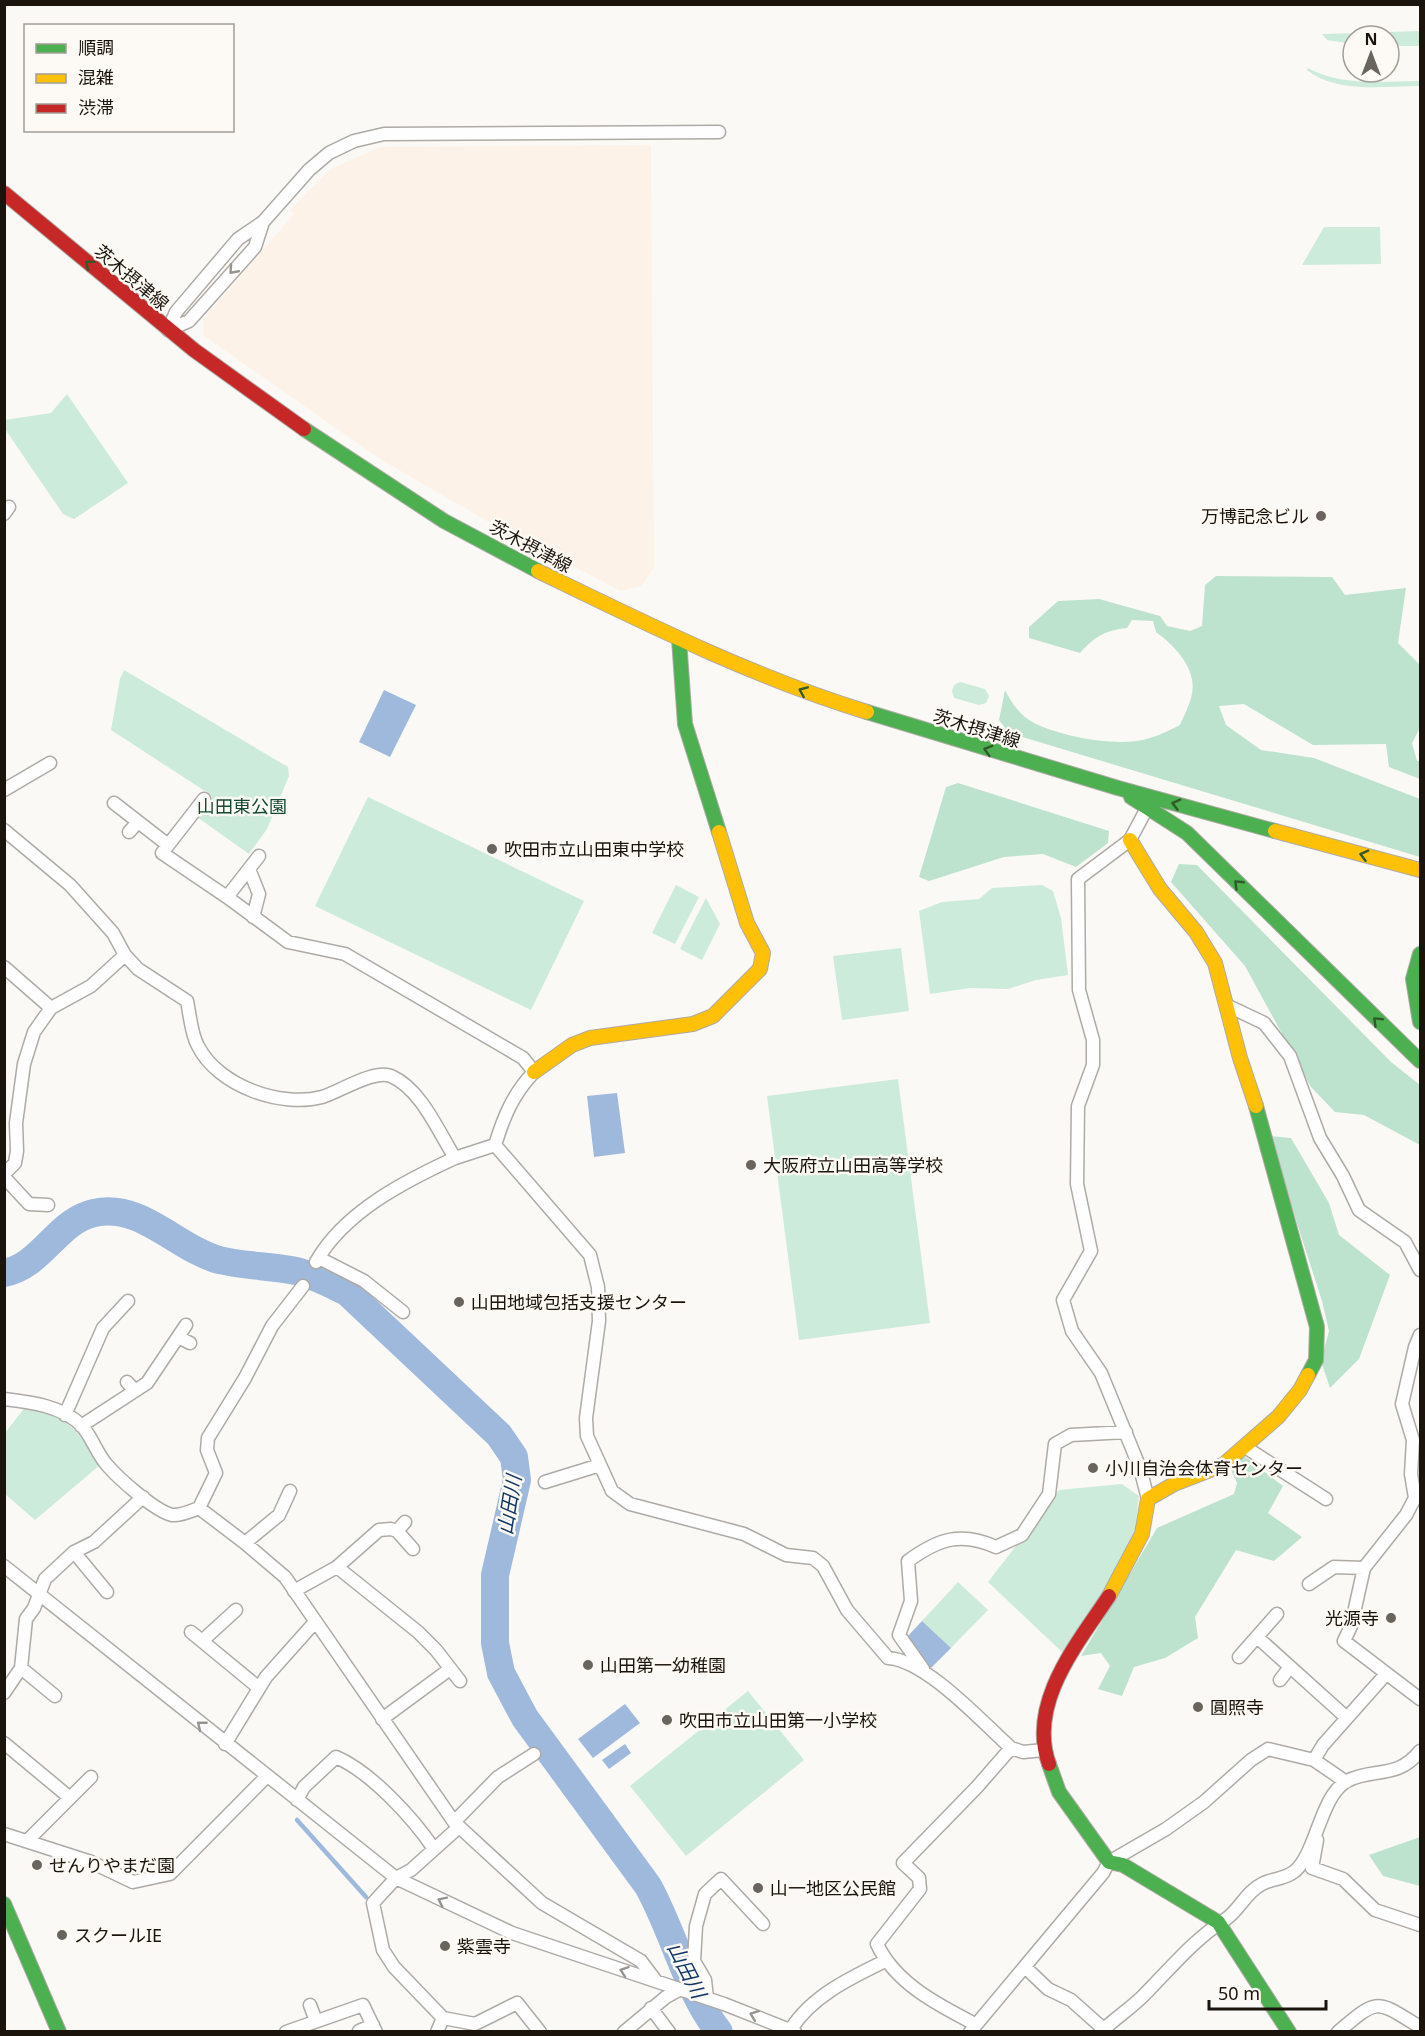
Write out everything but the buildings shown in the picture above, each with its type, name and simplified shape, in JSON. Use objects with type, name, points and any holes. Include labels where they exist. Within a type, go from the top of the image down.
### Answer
[{"type":"main road","name":"茨木摂津線","points":[[4,193],[168,330],[318,439],[444,520],[535,570],[679,639],[812,694],[1118,788],[1420,870]]},
{"type":"main road","points":[[534,1072],[572,1045],[590,1038],[693,1024],[713,1016],[760,969],[763,953],[747,923],[685,724],[679,639]]},
{"type":"main road","name":"茨木摂津線","points":[[1118,788],[1187,833],[1420,1061]]},
{"type":"main road","points":[[1130,840],[1160,890],[1196,932],[1215,963],[1240,1058],[1263,1126],[1317,1327],[1316,1360],[1300,1390],[1278,1418],[1245,1447],[1223,1465],[1174,1484],[1148,1499],[1142,1534],[1118,1582],[1062,1667],[1047,1708],[1044,1750],[1059,1792],[1109,1862],[1123,1865],[1218,1922],[1289,2031]]},
{"type":"main road","points":[[1420,954],[1417,960],[1413,996],[1420,1022]]},
{"type":"main road","points":[[4,1904],[59,2031]]},
{"type":"street","points":[[168,330],[176,312],[238,239],[263,222],[309,170],[329,153],[354,141],[384,134],[719,132]]},
{"type":"street","points":[[168,330],[189,321],[255,247],[263,222]]},
{"type":"street","points":[[4,790],[50,763]]},
{"type":"street","points":[[204,799],[162,852],[288,942],[345,954],[523,1058],[534,1072],[516,1090],[505,1112],[495,1145]]},
{"type":"street","points":[[114,803],[168,845]]},
{"type":"street","points":[[1147,808],[1130,840],[1078,879],[1079,990],[1093,1040],[1093,1065],[1078,1106],[1077,1184],[1091,1251],[1063,1300],[1072,1330],[1101,1373],[1140,1468],[1148,1499]]},
{"type":"street","points":[[129,832],[138,822]]},
{"type":"street","points":[[4,830],[70,885],[113,933],[125,955],[138,969],[187,1001],[197,1045],[210,1064],[234,1081],[263,1095],[296,1102],[323,1096],[360,1080],[388,1075],[409,1085],[455,1158]]},
{"type":"street","points":[[227,897],[259,856]]},
{"type":"street","points":[[249,869],[259,894],[253,917]]},
{"type":"street","points":[[48,1205],[29,1204],[4,1175],[15,1162],[17,1151],[16,1123],[24,1064],[34,1032],[51,1008],[91,986],[125,955]]},
{"type":"street","points":[[4,967],[51,1008]]},
{"type":"street","points":[[1226,1005],[1264,1023],[1290,1056],[1320,1138],[1343,1176],[1359,1210],[1405,1242],[1420,1270]]},
{"type":"street","points":[[403,1312],[364,1281],[318,1260],[329,1240],[401,1182],[455,1158],[495,1145]]},
{"type":"street","points":[[495,1145],[590,1255],[598,1287],[599,1321],[586,1418],[587,1436],[612,1491],[630,1504],[744,1534],[786,1555],[813,1558],[823,1566],[847,1610],[888,1658],[897,1658],[923,1670]]},
{"type":"street","points":[[4,1399],[34,1403],[65,1415],[81,1426],[106,1465],[144,1497],[176,1515],[199,1508],[216,1473],[207,1449],[208,1438],[245,1378],[272,1326],[303,1286]]},
{"type":"street","points":[[65,1415],[103,1328],[128,1301]]},
{"type":"street","points":[[81,1426],[131,1386],[147,1383],[186,1325]]},
{"type":"street","points":[[1420,1335],[1415,1347],[1402,1404],[1413,1440],[1411,1474],[1415,1498],[1406,1515],[1364,1568],[1351,1626],[1344,1641],[1420,1700]]},
{"type":"street","points":[[178,1336],[190,1343]]},
{"type":"street","points":[[1044,1750],[1023,1752],[1011,1748],[923,1670],[899,1635],[911,1601],[908,1561],[930,1545],[946,1540],[976,1538],[996,1547],[1022,1535],[1049,1494],[1055,1444],[1071,1435],[1126,1432]]},
{"type":"street","points":[[1245,1447],[1326,1499]]},
{"type":"street","points":[[545,1482],[600,1464]]},
{"type":"street","points":[[245,1543],[279,1515],[290,1491]]},
{"type":"street","points":[[4,1693],[21,1668],[26,1619],[45,1579],[74,1552],[94,1542],[144,1497]]},
{"type":"street","points":[[199,1508],[285,1577],[456,1825],[542,1903],[641,1961],[656,1982]]},
{"type":"street","points":[[294,1591],[337,1567],[378,1530],[401,1527],[413,1549]]},
{"type":"street","points":[[74,1552],[107,1592]]},
{"type":"street","points":[[4,1566],[266,1777],[396,1878],[512,1933],[680,1990],[709,1996],[793,2030],[801,2014],[845,1981],[885,1961]]},
{"type":"street","points":[[337,1567],[418,1632],[436,1650],[460,1682]]},
{"type":"street","points":[[1309,1584],[1334,1567],[1364,1568]]},
{"type":"street","points":[[202,1641],[237,1610]]},
{"type":"street","points":[[1239,1657],[1277,1614]]},
{"type":"street","points":[[225,1744],[259,1688],[315,1622]]},
{"type":"street","points":[[191,1632],[259,1688]]},
{"type":"street","points":[[1257,1637],[1347,1718]]},
{"type":"street","points":[[1280,1680],[1290,1667]]},
{"type":"street","points":[[21,1668],[55,1696]]},
{"type":"street","points":[[382,1719],[450,1669]]},
{"type":"street","points":[[1314,1760],[1386,1674]]},
{"type":"street","points":[[4,1743],[69,1797]]},
{"type":"street","points":[[1011,1748],[977,1787],[903,1863],[919,1878],[920,1889],[877,1944],[885,1961],[932,2002],[973,2028],[1103,1873],[1109,1862],[1204,1802],[1251,1760],[1268,1749],[1314,1760],[1346,1782]]},
{"type":"street","points":[[534,1754],[498,1777],[434,1849],[411,1870],[396,1878],[373,1903],[383,1950],[394,1967],[443,2018],[475,2024],[517,2003],[540,2031]]},
{"type":"street","points":[[1025,1967],[1048,1989],[1071,2000],[1104,2031],[1143,1996],[1177,1957],[1218,1922],[1226,1919],[1261,1884],[1281,1880],[1296,1870],[1328,1804],[1346,1782],[1405,1767],[1419,1756]]},
{"type":"street","points":[[297,1800],[304,1787],[336,1757],[363,1772],[414,1819],[434,1849]]},
{"type":"street","points":[[28,1840],[91,1777]]},
{"type":"street","points":[[4,1834],[92,1862],[133,1882],[152,1880],[170,1874],[266,1777]]},
{"type":"street","points":[[1317,1830],[1312,1868],[1343,1879],[1375,1910],[1420,1925]]},
{"type":"street","points":[[709,1996],[694,1961],[696,1926],[705,1894],[721,1879],[764,1924]]},
{"type":"street","points":[[624,2031],[651,2008],[680,1990]]},
{"type":"street","points":[[1338,2031],[1364,2009],[1375,2004],[1387,2006],[1420,2027]]},
{"type":"street","points":[[310,2005],[316,2021]]},
{"type":"street","points":[[286,2031],[363,2005],[375,2028],[359,2031]]},
{"type":"street","points":[[651,2008],[669,2031]]},
{"type":"street","points":[[437,2031],[443,2018]]},
{"type":"shaded area","points":[[651,145],[654,568],[641,586],[621,591],[499,528],[380,459],[203,335],[204,318],[294,214],[290,210],[331,169],[380,147]]},
{"type":"green space","points":[[1420,31],[1420,46],[1401,46],[1401,32]]},
{"type":"green space","points":[[1341,33],[1341,42],[1327,40],[1322,34]]},
{"type":"green space","points":[[1308,68],[1341,79],[1341,84],[1401,84],[1401,81],[1420,81],[1420,86],[1347,86],[1319,78],[1307,70]]},
{"type":"green space","points":[[1324,227],[1380,227],[1381,264],[1302,265]]},
{"type":"green space","points":[[67,394],[128,483],[74,519],[63,514],[5,429],[5,420],[51,413]]},
{"type":"green space","points":[[1216,576],[1332,577],[1345,595],[1406,588],[1398,643],[1420,665],[1420,728],[1412,743],[1417,761],[1420,761],[1420,779],[1389,767],[1386,744],[1313,745],[1244,704],[1219,706],[1226,725],[1261,750],[1314,758],[1420,799],[1420,857],[1009,733],[999,720],[1005,690],[1026,718],[1048,729],[1076,737],[1123,742],[1138,741],[1180,725],[1192,694],[1191,676],[1177,651],[1156,632],[1153,621],[1132,620],[1127,628],[1101,635],[1080,653],[1029,638],[1029,627],[1058,601],[1099,599],[1160,616],[1167,626],[1190,631],[1202,626],[1205,585]]},
{"type":"green space","name":"山田東公園","points":[[124,670],[288,767],[289,776],[267,829],[249,854],[197,817],[211,795],[111,730],[120,679]]},
{"type":"green space","points":[[960,682],[985,689],[989,696],[986,703],[979,705],[954,698],[952,691],[954,685]]},
{"type":"green space","points":[[958,783],[1109,831],[1108,843],[1076,867],[1043,854],[1004,857],[929,881],[919,877],[946,787]]},
{"type":"green space","points":[[368,797],[584,901],[531,1010],[315,906]]},
{"type":"green space","points":[[1179,864],[1197,865],[1391,1062],[1420,1085],[1420,1145],[1364,1115],[1335,1112],[1311,1087],[1245,966],[1171,882]]},
{"type":"green space","points":[[676,885],[699,897],[675,944],[652,933]]},
{"type":"green space","points":[[1042,885],[1053,891],[1061,918],[1068,975],[1036,980],[1008,989],[970,988],[930,994],[919,911],[942,902],[979,899],[992,888]]},
{"type":"green space","points":[[706,898],[720,924],[702,960],[680,949]]},
{"type":"green space","points":[[901,948],[909,1011],[842,1020],[833,956]]},
{"type":"green space","points":[[898,1079],[930,1323],[799,1340],[767,1096]]},
{"type":"green space","points":[[1269,1136],[1291,1138],[1329,1203],[1339,1235],[1390,1275],[1359,1359],[1330,1388],[1321,1361],[1329,1331],[1322,1301]]},
{"type":"green space","points":[[26,1406],[53,1416],[71,1426],[100,1465],[35,1520],[5,1494],[5,1433]]},
{"type":"green space","points":[[1244,1456],[1283,1486],[1268,1513],[1302,1537],[1274,1561],[1236,1550],[1195,1617],[1198,1638],[1165,1658],[1134,1667],[1122,1696],[1098,1689],[1110,1666],[1101,1653],[1081,1656],[1157,1528],[1234,1494],[1237,1483],[1231,1470]]},
{"type":"green space","points":[[1122,1484],[1139,1496],[1135,1530],[1111,1578],[1063,1653],[988,1582],[1059,1490]]},
{"type":"green space","points":[[958,1582],[988,1610],[951,1648],[922,1621]]},
{"type":"green space","points":[[748,1691],[804,1760],[686,1856],[630,1786]]},
{"type":"green space","points":[[1420,1837],[1420,1886],[1383,1876],[1369,1855]]},
{"type":"water","points":[[384,690],[416,705],[390,757],[359,742]]},
{"type":"water","points":[[617,1093],[625,1153],[594,1157],[587,1096]]},
{"type":"water","points":[[922,1621],[951,1648],[931,1668],[917,1656],[907,1637]]},
{"type":"water","points":[[625,1704],[640,1723],[593,1758],[578,1739]]},
{"type":"water","points":[[625,1744],[631,1753],[609,1769],[602,1760]]},
{"type":"waterway","name":"山田川","points":[[4,1273],[29,1262],[59,1234],[81,1218],[94,1213],[111,1211],[127,1214],[219,1260],[296,1271],[316,1277],[347,1292],[499,1435],[514,1457],[517,1480],[495,1575],[495,1643],[501,1673],[525,1718],[648,1886],[698,1998],[719,2032]]},
{"type":"waterway","points":[[297,1820],[366,1897]]},
{"type":"traffic: fast","points":[[304,429],[444,521],[538,571]]},
{"type":"traffic: fast","points":[[679,639],[685,724],[719,832]]},
{"type":"traffic: fast","points":[[867,712],[1118,788],[1275,831]]},
{"type":"traffic: fast","points":[[1131,797],[1187,833],[1420,1061]]},
{"type":"traffic: fast","points":[[1420,954],[1413,979],[1420,1022]]},
{"type":"traffic: fast","points":[[1256,1106],[1317,1327],[1316,1360],[1308,1375]]},
{"type":"traffic: fast","points":[[1049,1764],[1059,1792],[1109,1862],[1123,1865],[1218,1922],[1289,2032]]},
{"type":"traffic: fast","points":[[4,1904],[59,2032]]},
{"type":"traffic: slow","points":[[538,571],[741,666],[867,712]]},
{"type":"traffic: slow","points":[[1275,831],[1420,870]]},
{"type":"traffic: slow","points":[[534,1072],[572,1045],[590,1038],[693,1024],[713,1016],[760,969],[763,953],[747,923],[719,832]]},
{"type":"traffic: slow","points":[[1130,840],[1160,889],[1196,932],[1215,963],[1240,1058],[1256,1106]]},
{"type":"traffic: slow","points":[[1109,1596],[1142,1534],[1148,1499],[1174,1484],[1223,1465],[1278,1417],[1300,1390],[1308,1375]]},
{"type":"traffic: jam","points":[[4,193],[194,350],[304,429]]},
{"type":"traffic: jam","points":[[1049,1764],[1044,1741],[1045,1719],[1050,1696],[1071,1654],[1109,1596]]},
{"type":"place","name":"万博記念ビル","points":[[1321,516]]},
{"type":"place","name":"吹田市立山田東中学校","points":[[492,849]]},
{"type":"place","name":"大阪府立山田高等学校","points":[[751,1165]]},
{"type":"place","name":"山田地域包括支援センター","points":[[459,1302]]},
{"type":"place","name":"小川自治会体育センター","points":[[1093,1468]]},
{"type":"place","name":"光源寺","points":[[1391,1618]]},
{"type":"place","name":"山田第一幼稚園","points":[[588,1665]]},
{"type":"place","name":"圓照寺","points":[[1198,1707]]},
{"type":"place","name":"吹田市立山田第一小学校","points":[[667,1720]]},
{"type":"place","name":"せんりやまだ園","points":[[37,1865]]},
{"type":"place","name":"山一地区公民館","points":[[758,1888]]},
{"type":"place","name":"スクールIE","points":[[62,1935]]},
{"type":"place","name":"紫雲寺","points":[[445,1946]]}]
